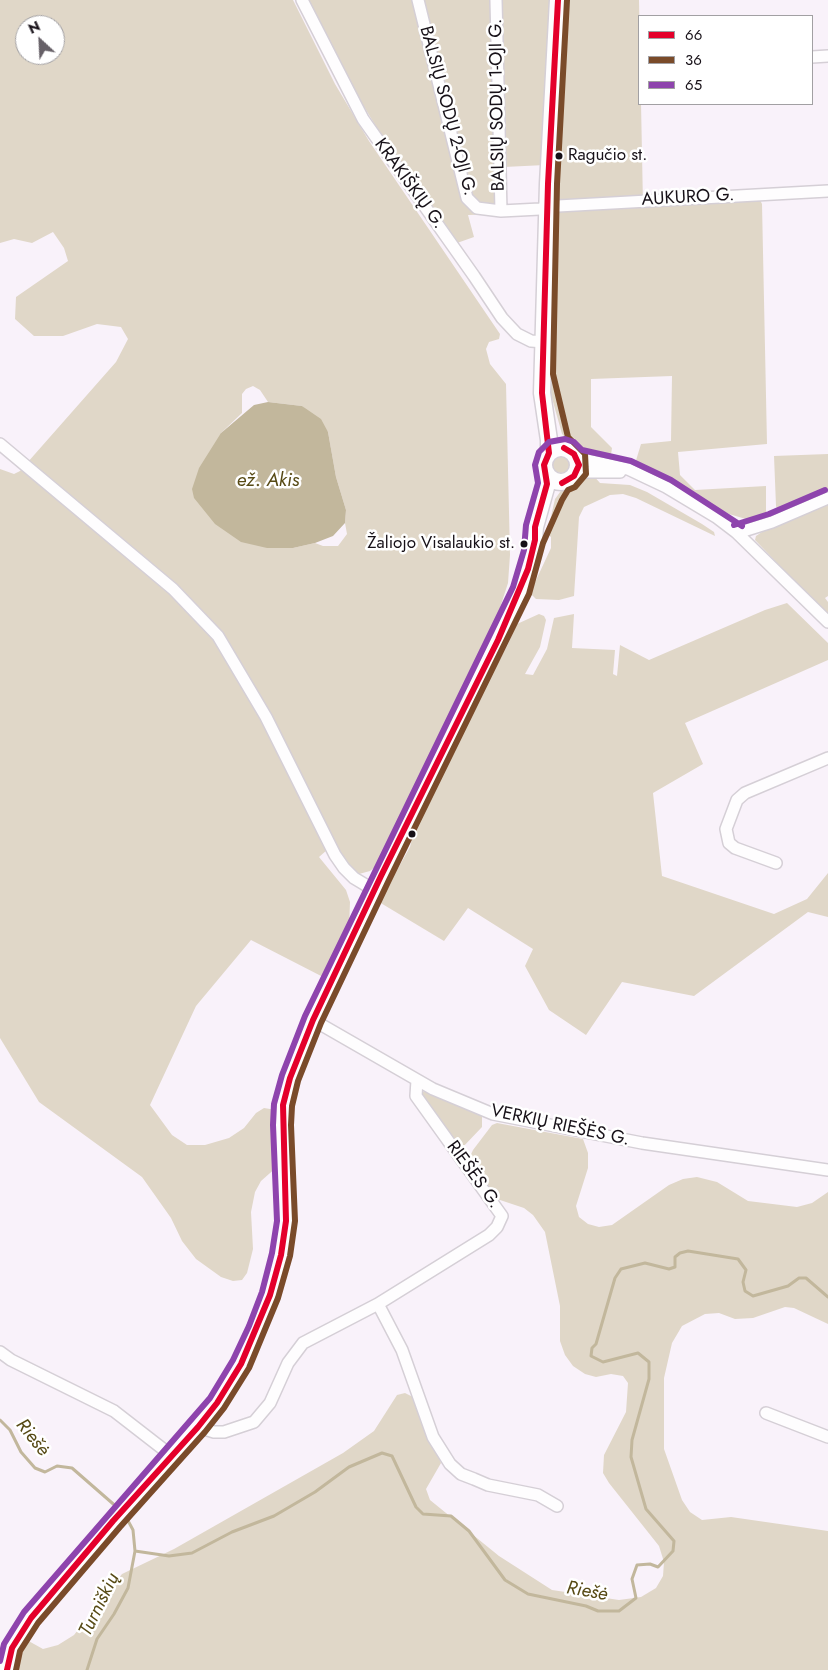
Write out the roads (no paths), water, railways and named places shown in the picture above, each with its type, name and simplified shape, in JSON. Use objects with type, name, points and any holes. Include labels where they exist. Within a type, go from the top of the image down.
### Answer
[{"type":"main road","points":[[535,540],[535,527],[547,484],[544,465],[556,451],[556,429],[544,376],[544,342],[558,0]]},
{"type":"main road","points":[[7,1670],[12,1648],[31,1618],[112,1521],[198,1427],[221,1397],[241,1364],[270,1295],[281,1255],[286,1220],[282,1125],[283,1105],[290,1078],[313,1020],[374,890],[521,590],[535,540],[568,480],[578,471],[577,458],[570,450],[556,451]]},
{"type":"main road","points":[[546,474],[554,481],[568,480]]},
{"type":"street","name":"KRAKIŠKIŲ G.","points":[[302,0],[318,35],[363,119],[502,318],[517,334],[531,341],[544,342]]},
{"type":"street","name":"BALSIŲ SODŲ 2-OJI G.","points":[[418,0],[467,198],[477,208],[501,211],[548,208]]},
{"type":"street","name":"BALSIŲ SODŲ 1-OJI G.","points":[[496,0],[501,211]]},
{"type":"street","points":[[813,57],[828,56]]},
{"type":"street","name":"AUKURO G.","points":[[548,208],[565,205],[828,191]]},
{"type":"street","points":[[0,444],[173,589],[218,636],[266,717],[335,855],[354,878],[374,890]]},
{"type":"street","points":[[577,458],[621,466],[639,474],[666,487],[737,533],[828,622]]},
{"type":"street","points":[[568,480],[596,471],[639,474]]},
{"type":"street","points":[[737,533],[772,522],[828,498]]},
{"type":"street","points":[[776,863],[735,848],[730,843],[726,829],[737,800],[745,793],[828,758]]},
{"type":"street","name":"VERKIŲ RIEŠĖS G.","points":[[313,1020],[417,1080],[465,1104],[493,1114],[642,1143],[828,1170]]},
{"type":"street","name":"RIEŠĖS G.","points":[[198,1427],[214,1432],[224,1432],[254,1422],[270,1403],[288,1363],[303,1344],[378,1304],[489,1235],[502,1216],[416,1096],[417,1080]]},
{"type":"street","points":[[378,1304],[402,1350],[433,1437],[450,1464],[461,1474],[481,1482],[538,1495],[557,1506]]},
{"type":"street","points":[[0,1352],[11,1360],[114,1411],[172,1456]]},
{"type":"street","points":[[766,1413],[828,1437]]},
{"type":"water","name":"ež. Akis","points":[[268,402],[302,406],[321,419],[328,432],[336,477],[346,510],[345,523],[333,536],[315,543],[293,548],[267,548],[241,542],[215,524],[194,498],[192,489],[199,468],[221,433],[254,405]]},
{"type":"waterway","name":"Riešė","points":[[125,1515],[133,1530],[135,1551],[169,1556],[192,1553],[232,1532],[274,1516],[315,1492],[349,1467],[382,1453],[392,1456],[416,1507],[423,1514],[451,1516],[469,1531],[505,1580],[528,1594],[586,1606],[598,1611],[619,1611],[636,1598],[632,1579],[637,1565],[650,1564],[658,1567],[673,1551],[674,1541],[646,1509],[631,1457],[632,1440],[649,1379],[649,1362],[638,1353],[603,1362],[591,1356],[615,1278],[621,1269],[645,1263],[669,1269],[675,1267],[675,1257],[680,1253],[688,1251],[738,1259],[746,1270],[743,1282],[745,1291],[753,1296],[788,1286],[799,1278],[806,1278],[828,1297]]},
{"type":"waterway","name":"Riešė","points":[[0,1420],[10,1430],[21,1452],[35,1468],[45,1472],[57,1466],[72,1468],[119,1509]]},
{"type":"waterway","name":"Turniškių","points":[[87,1670],[97,1639],[114,1614],[128,1588],[135,1551]]},
{"type":"place","name":"Ragučio st.","points":[[559,156]]},
{"type":"place","name":"Žaliojo Visalaukio st.","points":[[524,544]]}]
